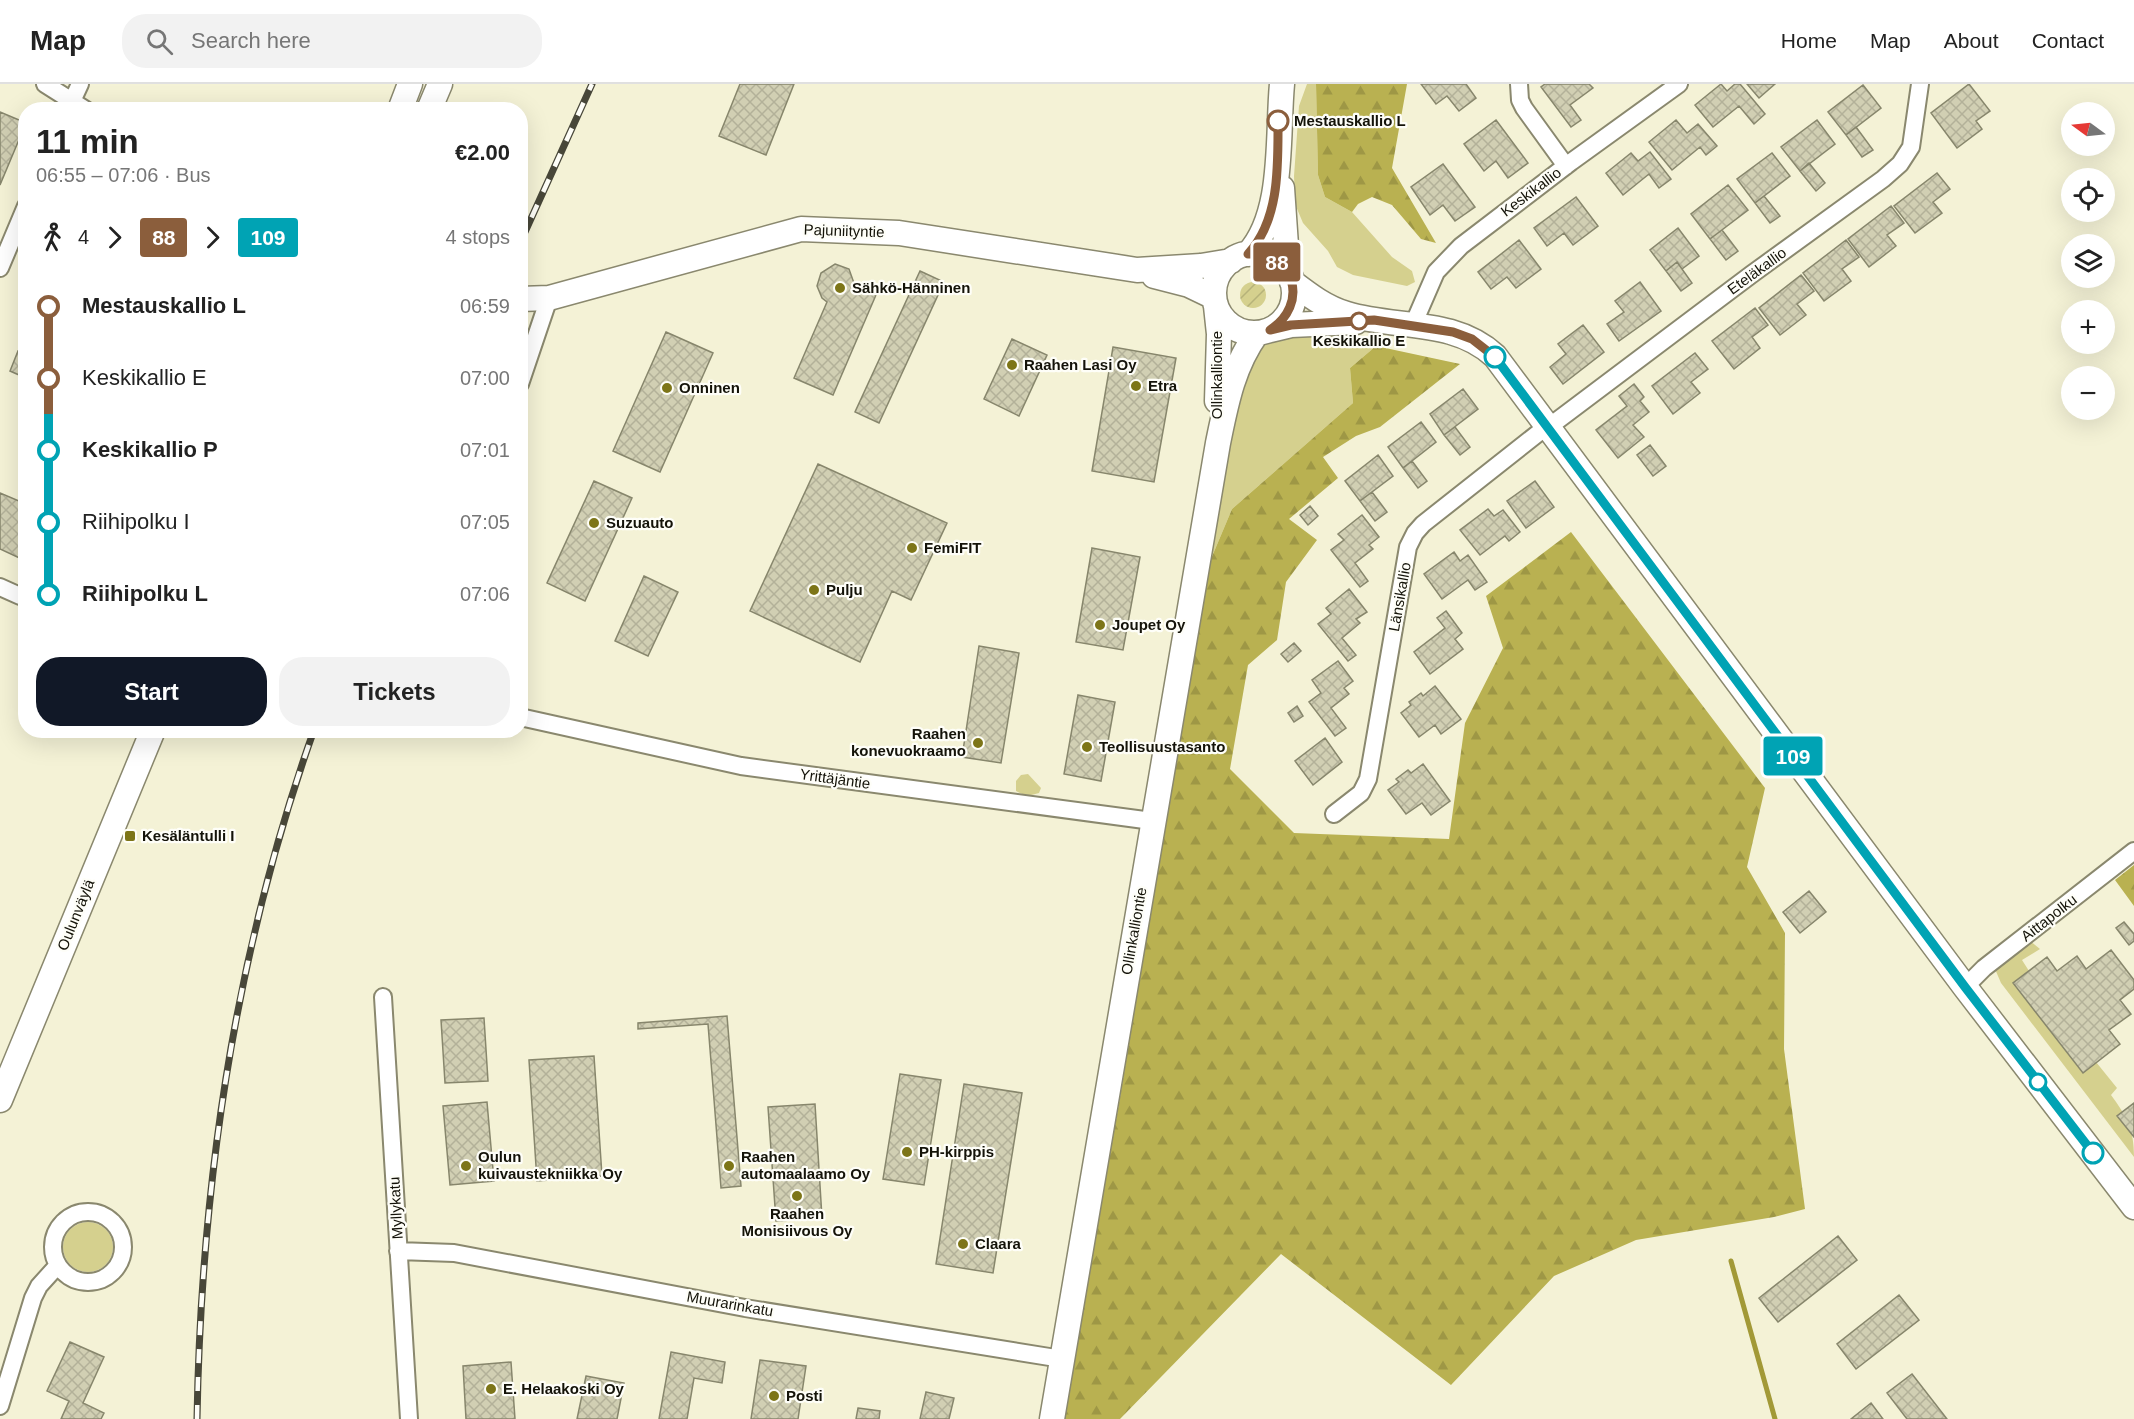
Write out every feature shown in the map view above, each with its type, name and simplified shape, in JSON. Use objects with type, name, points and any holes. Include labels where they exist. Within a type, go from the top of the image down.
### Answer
[{"type":"street","points":[[45,84],[68,102]]},
{"type":"street","points":[[76,102],[80,84]]},
{"type":"street","points":[[403,102],[410,84]]},
{"type":"street","points":[[432,102],[440,84]]},
{"type":"street","points":[[1282,84],[1278,165],[1268,219],[1258,243],[1219,274],[1215,283],[1215,302],[1222,318],[1233,328],[1250,333],[1291,325],[1374,320]]},
{"type":"street","points":[[1519,84],[1520,100],[1524,108],[1566,166]]},
{"type":"street","name":"Keskikallio","points":[[1413,325],[1436,272],[1445,260],[1566,166],[1679,84]]},
{"type":"street","name":"Eteläkallio","points":[[1546,427],[1883,179],[1900,164],[1911,147],[1920,84]]},
{"type":"street","points":[[1264,331],[1286,317],[1291,308],[1293,290],[1278,165]]},
{"type":"street","points":[[0,268],[18,225]]},
{"type":"street","name":"Pajuniityntie","points":[[528,299],[549,298],[801,229],[899,233],[1137,270],[1202,266],[1240,257]]},
{"type":"street","points":[[1240,257],[1261,255],[1274,259],[1311,297],[1330,308],[1374,320],[1453,332],[1472,339],[1495,356],[1965,987],[2134,1207]]},
{"type":"street","name":"Pajuniityntie","points":[[1137,270],[1156,278],[1189,285],[1215,302]]},
{"type":"street","points":[[528,360],[549,298]]},
{"type":"street","name":"Ollinkalliontie","points":[[1215,302],[1219,334],[1218,443]]},
{"type":"street","name":"Ollinkalliontie","points":[[1052,1419],[1218,443],[1226,403],[1241,358],[1264,331]]},
{"type":"street","name":"Länsikallio","points":[[1334,814],[1361,794],[1368,779],[1410,540],[1423,524],[1546,427]]},
{"type":"street","points":[[0,587],[18,595]]},
{"type":"street","name":"Yrittäjäntie","points":[[528,719],[741,766],[1152,821]]},
{"type":"street","name":"Oulunväylä","points":[[0,1100],[5,1074],[148,741]]},
{"type":"street","name":"Aittapolku","points":[[1965,987],[1984,969],[2134,851]]},
{"type":"street","name":"Myllykatu","points":[[383,998],[409,1419]]},
{"type":"street","points":[[88,1212],[109,1219],[117,1227],[123,1249],[114,1270],[105,1277],[93,1281],[82,1281],[71,1277],[58,1265],[53,1248],[54,1236],[59,1226],[67,1218],[77,1213],[88,1212]]},
{"type":"street","name":"Muurarinkatu","points":[[398,1251],[454,1253],[746,1308],[1062,1359]]},
{"type":"street","points":[[0,1406],[33,1298],[39,1286],[58,1265]]},
{"type":"shaded area","points":[[1307,84],[1316,84],[1318,175],[1325,197],[1352,212],[1392,257],[1412,271],[1415,282],[1407,286],[1353,275],[1337,267],[1328,251],[1303,223],[1295,204],[1294,176],[1299,106]]},
{"type":"shaded area","points":[[1253,282],[1262,286],[1266,295],[1262,304],[1253,308],[1244,304],[1240,295],[1244,286]]},
{"type":"shaded area","points":[[1284,333],[1330,333],[1353,342],[1376,346],[1350,368],[1353,403],[1232,509],[1208,566],[1233,419],[1253,349]]},
{"type":"shaded area","points":[[1028,774],[1041,788],[1039,793],[1027,795],[1016,791],[1016,781],[1021,775]]},
{"type":"shaded area","points":[[2030,941],[2040,949],[2022,960],[2029,971],[2014,983],[2082,1072],[2096,1062],[2117,1088],[2111,1095],[2128,1124],[2133,1139],[2134,1157],[2001,983],[1995,969]]},
{"type":"shaded area","points":[[88,1222],[102,1226],[109,1233],[113,1247],[109,1261],[102,1268],[88,1272],[74,1268],[67,1261],[63,1247],[67,1233],[74,1226]]},
{"type":"green space","points":[[1316,84],[1407,84],[1392,168],[1436,243],[1421,239],[1392,205],[1372,197],[1358,204],[1352,212],[1325,197],[1318,175]]},
{"type":"green space","points":[[1376,346],[1460,364],[1380,427],[1356,436],[1323,457],[1338,478],[1289,519],[1317,540],[1286,582],[1277,640],[1248,665],[1230,769],[1294,833],[1449,839],[1465,723],[1503,648],[1486,596],[1571,532],[1765,788],[1747,867],[1785,933],[1784,1049],[1805,1209],[1774,1217],[1636,1240],[1554,1276],[1451,1385],[1281,1254],[1120,1419],[1063,1419],[1119,1103],[1208,566],[1232,509],[1353,403],[1350,368]]},
{"type":"green space","points":[[2134,865],[2134,906],[2115,880]]},
{"type":"building","points":[[740,84],[794,84],[766,155],[719,136]]},
{"type":"building","points":[[1421,84],[1466,84],[1476,98],[1459,111],[1447,96],[1436,104]]},
{"type":"building","points":[[1545,84],[1589,84],[1593,88],[1570,105],[1581,120],[1571,127],[1541,87]]},
{"type":"building","points":[[1721,84],[1727,91],[1735,84],[1740,84],[1765,114],[1754,124],[1739,106],[1713,127],[1695,105]]},
{"type":"building","points":[[1747,84],[1775,84],[1759,98]]},
{"type":"building","points":[[1969,84],[1990,111],[1976,121],[1982,129],[1957,148],[1931,113]]},
{"type":"building","points":[[1863,85],[1881,108],[1846,135],[1828,112]]},
{"type":"building","points":[[0,112],[18,120],[18,142],[0,185]]},
{"type":"building","points":[[1496,120],[1528,163],[1508,178],[1496,161],[1484,171],[1464,144]]},
{"type":"building","points":[[1676,120],[1687,133],[1698,124],[1717,146],[1706,155],[1700,147],[1672,170],[1649,142]]},
{"type":"building","points":[[1817,120],[1835,144],[1800,171],[1781,147]]},
{"type":"building","points":[[1856,127],[1873,150],[1862,157],[1846,135]]},
{"type":"building","points":[[1650,152],[1671,179],[1659,188],[1649,174],[1623,195],[1606,173],[1631,153],[1638,161]]},
{"type":"building","points":[[1772,153],[1790,176],[1755,203],[1737,179]]},
{"type":"building","points":[[1809,163],[1825,183],[1816,191],[1800,171]]},
{"type":"building","points":[[1443,164],[1475,207],[1455,221],[1443,205],[1430,215],[1411,187]]},
{"type":"building","points":[[1937,173],[1950,189],[1933,202],[1942,213],[1915,233],[1894,206]]},
{"type":"building","points":[[1728,185],[1748,210],[1710,239],[1691,214]]},
{"type":"building","points":[[1764,196],[1780,216],[1770,223],[1755,203]]},
{"type":"building","points":[[1576,197],[1598,226],[1573,245],[1564,233],[1547,246],[1534,228]]},
{"type":"building","points":[[1891,206],[1904,223],[1887,235],[1896,246],[1869,267],[1848,239]]},
{"type":"building","points":[[1678,228],[1699,256],[1682,269],[1677,262],[1666,271],[1650,250]]},
{"type":"building","points":[[1722,230],[1738,251],[1726,260],[1710,239]]},
{"type":"building","points":[[1519,240],[1541,269],[1516,288],[1507,277],[1491,289],[1478,272]]},
{"type":"building","points":[[1846,240],[1859,257],[1842,269],[1851,281],[1824,301],[1803,273]]},
{"type":"building","points":[[1677,262],[1692,283],[1681,291],[1666,271]]},
{"type":"building","points":[[835,264],[849,269],[855,286],[876,295],[833,395],[794,378],[827,302],[822,298],[817,286],[821,273]]},
{"type":"building","points":[[920,271],[944,282],[879,423],[855,412]]},
{"type":"building","points":[[1801,275],[1814,291],[1797,304],[1806,315],[1780,335],[1759,308]]},
{"type":"building","points":[[1640,282],[1661,311],[1619,341],[1607,324],[1624,312],[1615,301]]},
{"type":"building","points":[[1755,308],[1768,325],[1752,337],[1760,348],[1734,369],[1712,341]]},
{"type":"building","points":[[1583,325],[1604,352],[1563,384],[1550,367],[1566,354],[1558,344]]},
{"type":"building","points":[[666,332],[713,353],[660,472],[613,451]]},
{"type":"building","points":[[1012,339],[1047,355],[1019,416],[984,399]]},
{"type":"building","points":[[1113,347],[1176,358],[1154,482],[1092,471]]},
{"type":"building","points":[[18,351],[18,374],[10,371]]},
{"type":"building","points":[[1695,353],[1708,369],[1691,382],[1700,393],[1673,414],[1652,386]]},
{"type":"building","points":[[1634,384],[1644,397],[1640,401],[1649,412],[1633,425],[1644,437],[1618,458],[1596,430],[1627,406],[1619,396]]},
{"type":"building","points":[[1463,389],[1478,409],[1444,435],[1430,414]]},
{"type":"building","points":[[1421,422],[1436,442],[1403,468],[1388,447]]},
{"type":"building","points":[[1455,427],[1470,447],[1460,455],[1444,435]]},
{"type":"building","points":[[1650,445],[1666,466],[1653,476],[1637,455]]},
{"type":"building","points":[[1378,455],[1393,476],[1360,501],[1345,481]]},
{"type":"building","points":[[1412,461],[1427,481],[1418,488],[1403,468]]},
{"type":"building","points":[[818,464],[947,523],[911,600],[892,591],[860,662],[750,611]]},
{"type":"building","points":[[594,481],[632,498],[585,601],[547,583]]},
{"type":"building","points":[[1535,481],[1554,507],[1526,528],[1507,501]]},
{"type":"building","points":[[1372,492],[1387,512],[1375,521],[1360,501]]},
{"type":"building","points":[[0,493],[18,501],[18,557],[0,549]]},
{"type":"building","points":[[1310,506],[1318,516],[1308,525],[1300,515]]},
{"type":"building","points":[[1488,509],[1494,516],[1503,510],[1520,532],[1509,541],[1505,536],[1480,555],[1460,530]]},
{"type":"building","points":[[1362,515],[1379,537],[1369,545],[1373,549],[1355,563],[1368,581],[1360,587],[1331,550],[1344,540],[1338,534]]},
{"type":"building","points":[[1092,548],[1140,557],[1123,650],[1076,642]]},
{"type":"building","points":[[1454,552],[1460,561],[1468,555],[1487,582],[1475,590],[1468,580],[1442,599],[1424,574]]},
{"type":"building","points":[[644,576],[678,592],[648,656],[615,641]]},
{"type":"building","points":[[1349,589],[1367,612],[1356,619],[1360,623],[1342,638],[1356,655],[1348,661],[1318,624],[1331,614],[1326,608]]},
{"type":"building","points":[[1446,611],[1462,633],[1455,639],[1463,649],[1430,674],[1414,652],[1445,628],[1437,618]]},
{"type":"building","points":[[1294,643],[1301,651],[1288,662],[1281,654]]},
{"type":"building","points":[[979,646],[1019,653],[1001,763],[962,757]]},
{"type":"building","points":[[1338,661],[1353,681],[1344,688],[1349,694],[1331,708],[1346,728],[1335,736],[1309,702],[1321,693],[1312,680]]},
{"type":"building","points":[[1435,686],[1461,719],[1441,734],[1435,725],[1419,737],[1401,713],[1411,705],[1409,702],[1421,693],[1423,696]]},
{"type":"building","points":[[1078,695],[1115,702],[1101,781],[1064,774]]},
{"type":"building","points":[[1297,706],[1303,716],[1294,722],[1288,713]]},
{"type":"building","points":[[1325,738],[1342,762],[1313,785],[1295,761]]},
{"type":"building","points":[[1423,764],[1450,801],[1431,815],[1422,803],[1406,814],[1388,790],[1399,782],[1396,779],[1408,770],[1411,773]]},
{"type":"building","points":[[1809,891],[1826,912],[1800,933],[1783,912]]},
{"type":"building","points":[[2124,922],[2134,934],[2134,941],[2129,945],[2116,928]]},
{"type":"building","points":[[2111,950],[2134,980],[2134,989],[2120,1000],[2131,1014],[2109,1030],[2120,1044],[2083,1073],[2013,983],[2047,957],[2057,971],[2077,956],[2086,969]]},
{"type":"building","points":[[727,1016],[741,1186],[721,1188],[708,1024],[638,1029],[638,1023]]},
{"type":"building","points":[[484,1018],[488,1081],[445,1083],[441,1020]]},
{"type":"building","points":[[594,1056],[602,1176],[537,1181],[529,1060]]},
{"type":"building","points":[[900,1074],[941,1080],[924,1185],[883,1179]]},
{"type":"building","points":[[964,1084],[1022,1093],[993,1273],[936,1264]]},
{"type":"building","points":[[487,1102],[494,1181],[450,1185],[443,1106]]},
{"type":"building","points":[[2134,1103],[2134,1137],[2117,1116]]},
{"type":"building","points":[[815,1104],[822,1218],[776,1221],[768,1107]]},
{"type":"building","points":[[1838,1236],[1857,1260],[1778,1322],[1759,1298]]},
{"type":"building","points":[[1899,1295],[1919,1320],[1856,1369],[1837,1344]]},
{"type":"building","points":[[70,1342],[104,1357],[83,1403],[104,1413],[101,1419],[61,1419],[69,1401],[47,1391]]},
{"type":"building","points":[[671,1352],[725,1362],[722,1383],[694,1378],[687,1419],[659,1419]]},
{"type":"building","points":[[760,1360],[806,1366],[798,1419],[751,1419]]},
{"type":"building","points":[[511,1362],[515,1419],[466,1419],[463,1366]]},
{"type":"building","points":[[1912,1374],[1947,1419],[1907,1419],[1887,1393]]},
{"type":"building","points":[[586,1376],[624,1383],[617,1419],[577,1419]]},
{"type":"building","points":[[926,1392],[954,1398],[949,1419],[920,1419]]},
{"type":"building","points":[[1871,1403],[1883,1419],[1851,1419]]},
{"type":"building","points":[[858,1408],[880,1411],[879,1419],[856,1419]]},
{"type":"waterway","points":[[1731,1261],[1775,1419]]},
{"type":"railway","points":[[528,225],[592,84]]},
{"type":"railway","points":[[197,1419],[206,1244],[227,1070],[243,984],[263,898],[286,814],[311,738]]},
{"type":"bus line","name":"88","points":[[1278,121],[1278,165],[1274,193],[1263,234],[1248,254],[1268,256],[1274,259],[1284,268],[1292,282],[1291,308],[1286,317],[1270,330],[1310,323],[1374,320],[1453,332],[1472,339],[1495,357]]},
{"type":"bus line","name":"109","points":[[1495,357],[1965,987],[2093,1153]]},
{"type":"place","name":"Mestauskallio L","points":[[1278,121]]},
{"type":"place","name":"Sähkö-Hänninen","points":[[840,288]]},
{"type":"place","name":"Keskikallio E","points":[[1359,321]]},
{"type":"place","name":"Raahen Lasi Oy","points":[[1012,365]]},
{"type":"place","name":"Etra","points":[[1136,386]]},
{"type":"place","name":"Onninen","points":[[667,388]]},
{"type":"place","name":"Suzuauto","points":[[594,523]]},
{"type":"place","name":"FemiFIT","points":[[912,548]]},
{"type":"place","name":"Pulju","points":[[814,590]]},
{"type":"place","name":"Joupet Oy","points":[[1100,625]]},
{"type":"place","name":"Raahen konevuokraamo","points":[[978,743]]},
{"type":"place","name":"Teollisuustasanto","points":[[1087,747]]},
{"type":"place","name":"Kesäläntulli I","points":[[130,836]]},
{"type":"place","name":"PH-kirppis","points":[[907,1152]]},
{"type":"place","name":"Oulun kuivaustekniikka Oy","points":[[466,1166]]},
{"type":"place","name":"Raahen automaalaamo Oy","points":[[729,1166]]},
{"type":"place","name":"Raahen Monisiivous Oy","points":[[797,1196]]},
{"type":"place","name":"Claara","points":[[963,1244]]},
{"type":"place","name":"E. Helaakoski Oy","points":[[491,1389]]},
{"type":"place","name":"Posti","points":[[774,1396]]}]
